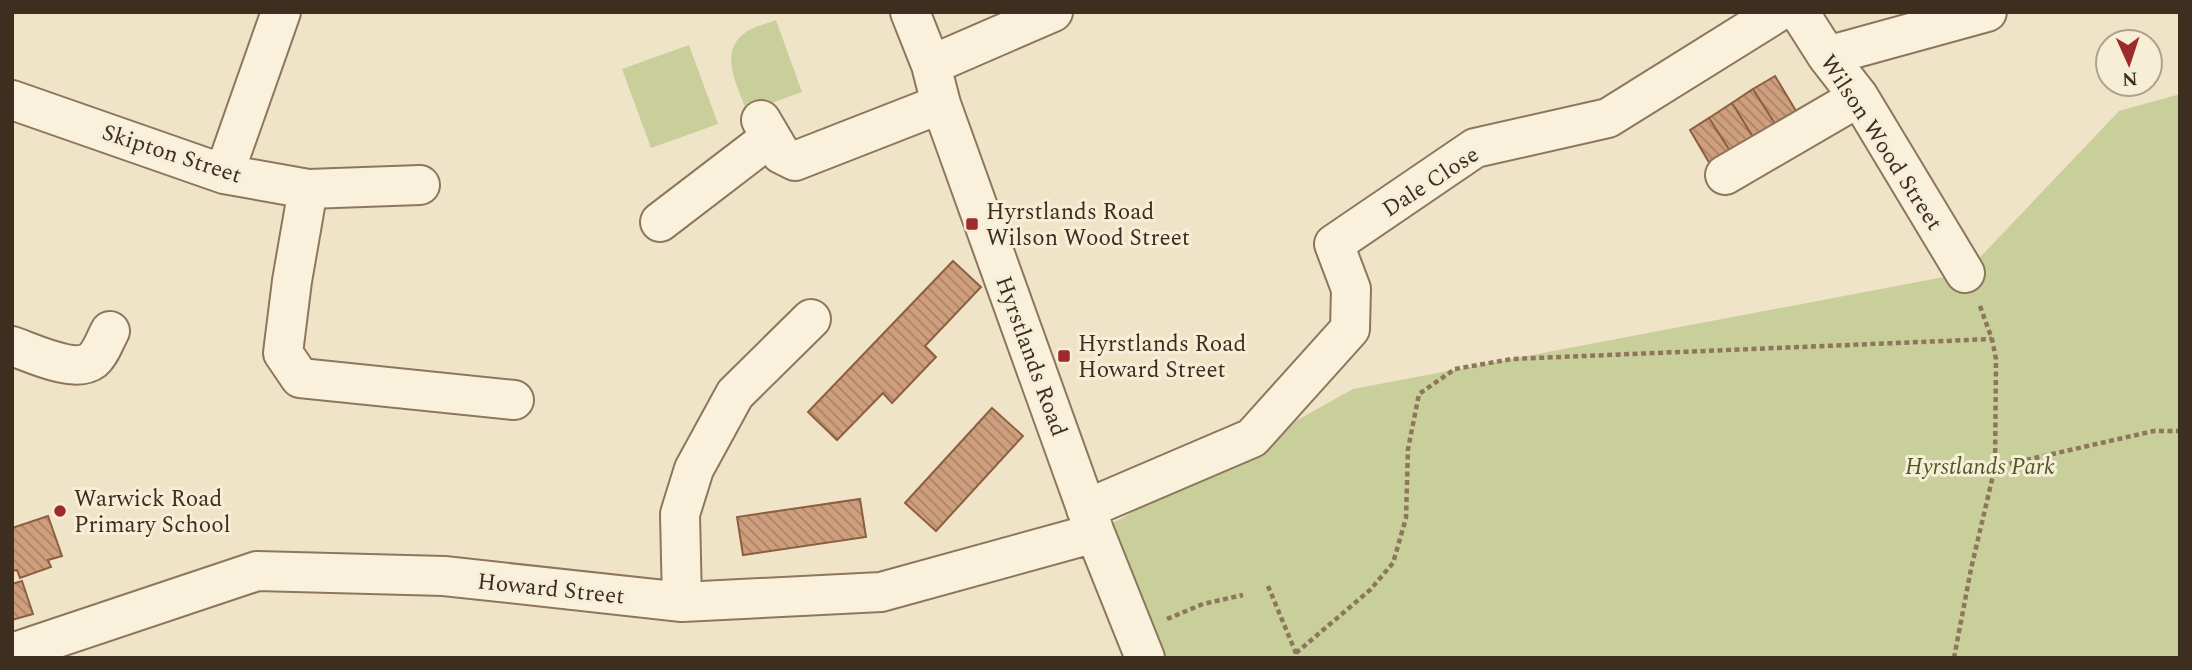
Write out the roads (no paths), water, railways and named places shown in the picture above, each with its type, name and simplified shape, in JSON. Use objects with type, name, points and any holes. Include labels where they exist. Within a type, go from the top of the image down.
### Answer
[{"type":"street","points":[[225,174],[281,12]]},
{"type":"street","name":"Hyrstlands Road","points":[[910,12],[1091,521],[1140,645]]},
{"type":"street","points":[[931,65],[1053,12]]},
{"type":"street","name":"Dale Close","points":[[1252,438],[1350,329],[1352,289],[1334,244],[1475,148],[1608,118],[1778,12]]},
{"type":"street","name":"Wilson Wood Street","points":[[1799,12],[1827,56],[1859,97],[1965,273]]},
{"type":"street","points":[[1827,56],[1987,12]]},
{"type":"street","points":[[1725,175],[1859,97]]},
{"type":"street","name":"Skipton Street","points":[[12,100],[225,174],[308,189],[420,185]]},
{"type":"street","points":[[660,222],[766,129],[781,154],[795,162],[942,104]]},
{"type":"street","points":[[308,189],[292,281],[284,353],[300,378],[514,400]]},
{"type":"street","points":[[682,601],[680,514],[694,469],[734,394],[811,319]]},
{"type":"street","points":[[12,346],[69,365],[82,365],[93,359],[110,331]]},
{"type":"street","name":"Howard Street","points":[[12,653],[257,571],[444,576],[682,601],[881,592],[1091,521],[1252,438]]},
{"type":"place","name":"Hyrstlands Road Wilson Wood Street","points":[[972,224]]},
{"type":"place","name":"Hyrstlands Road Howard Street","points":[[1064,356]]},
{"type":"place","name":"Warwick Road Primary School","points":[[60,511]]},
{"type":"park label","name":"Hyrstlands Park","points":[[1980,466]]}]
